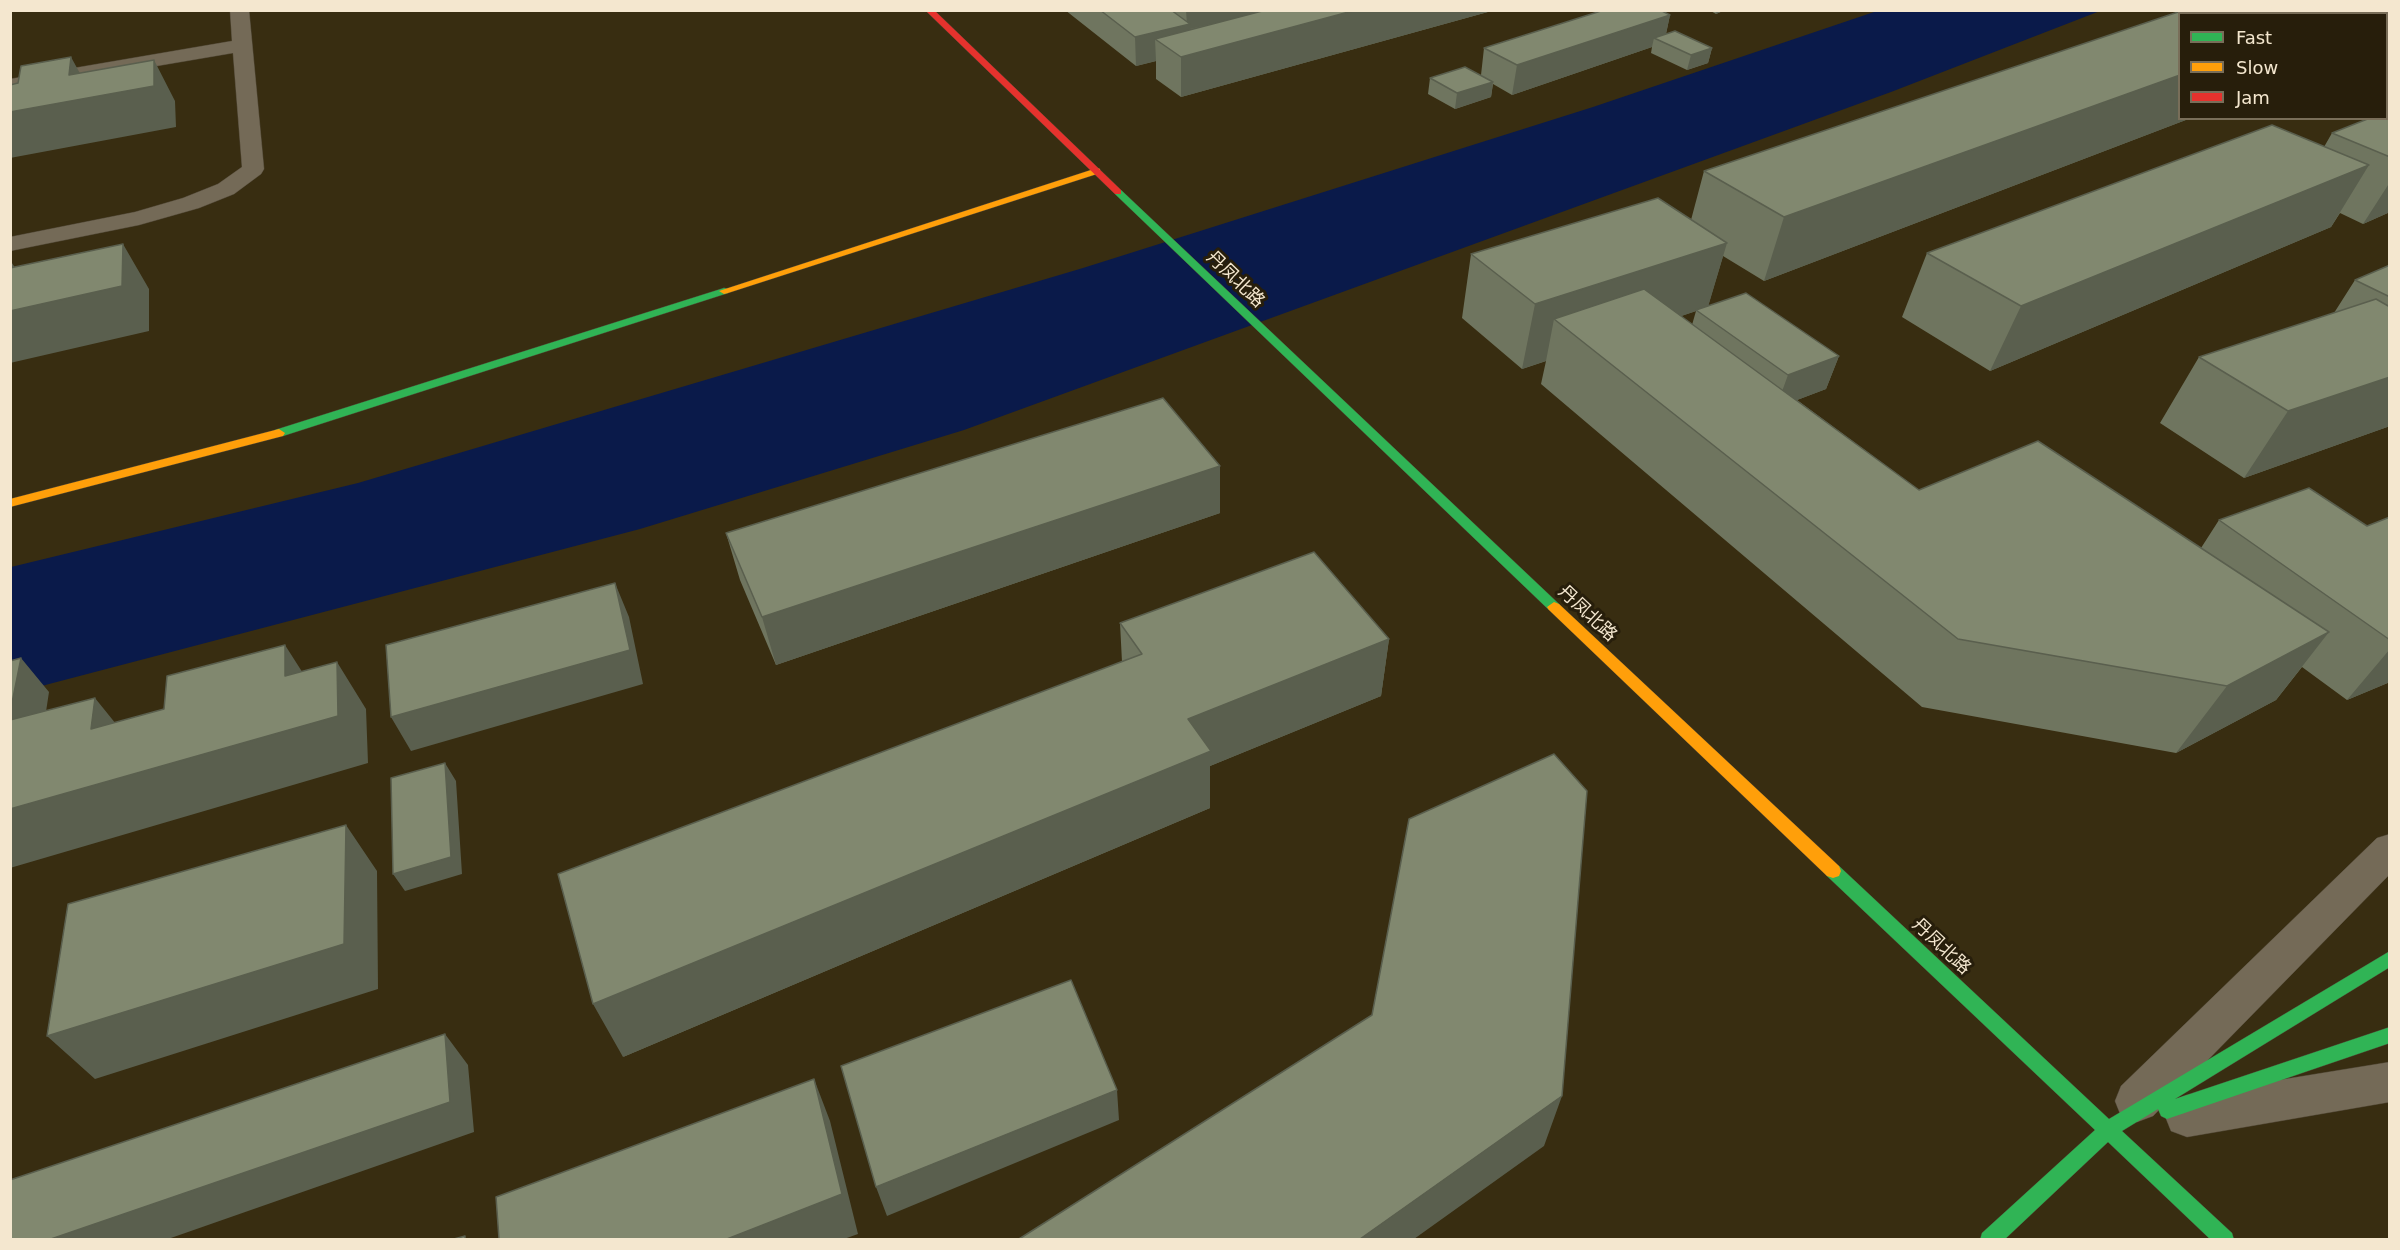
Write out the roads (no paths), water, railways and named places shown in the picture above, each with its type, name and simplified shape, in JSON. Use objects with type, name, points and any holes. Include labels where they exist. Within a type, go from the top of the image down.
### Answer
[{"type":"main road","name":"丹凤北路","points":[[929,10],[1280,349],[2224,1239]]},
{"type":"main road","points":[[10,503],[285,432],[1097,171]]},
{"type":"main road","points":[[1989,1239],[2108,1130],[2390,958]]},
{"type":"main road","points":[[2108,1130],[2390,1035]]},
{"type":"street","points":[[10,244],[139,218],[191,203],[226,189],[253,169],[238,10]]},
{"type":"street","points":[[10,85],[242,45]]},
{"type":"street","points":[[2108,1130],[2390,849]]},
{"type":"street","points":[[2108,1130],[2390,1082]]},
{"type":"water","points":[[1877,11],[2100,11],[1891,92],[964,430],[640,529],[11,694],[11,567],[358,483],[1083,268],[1593,107]]}]
